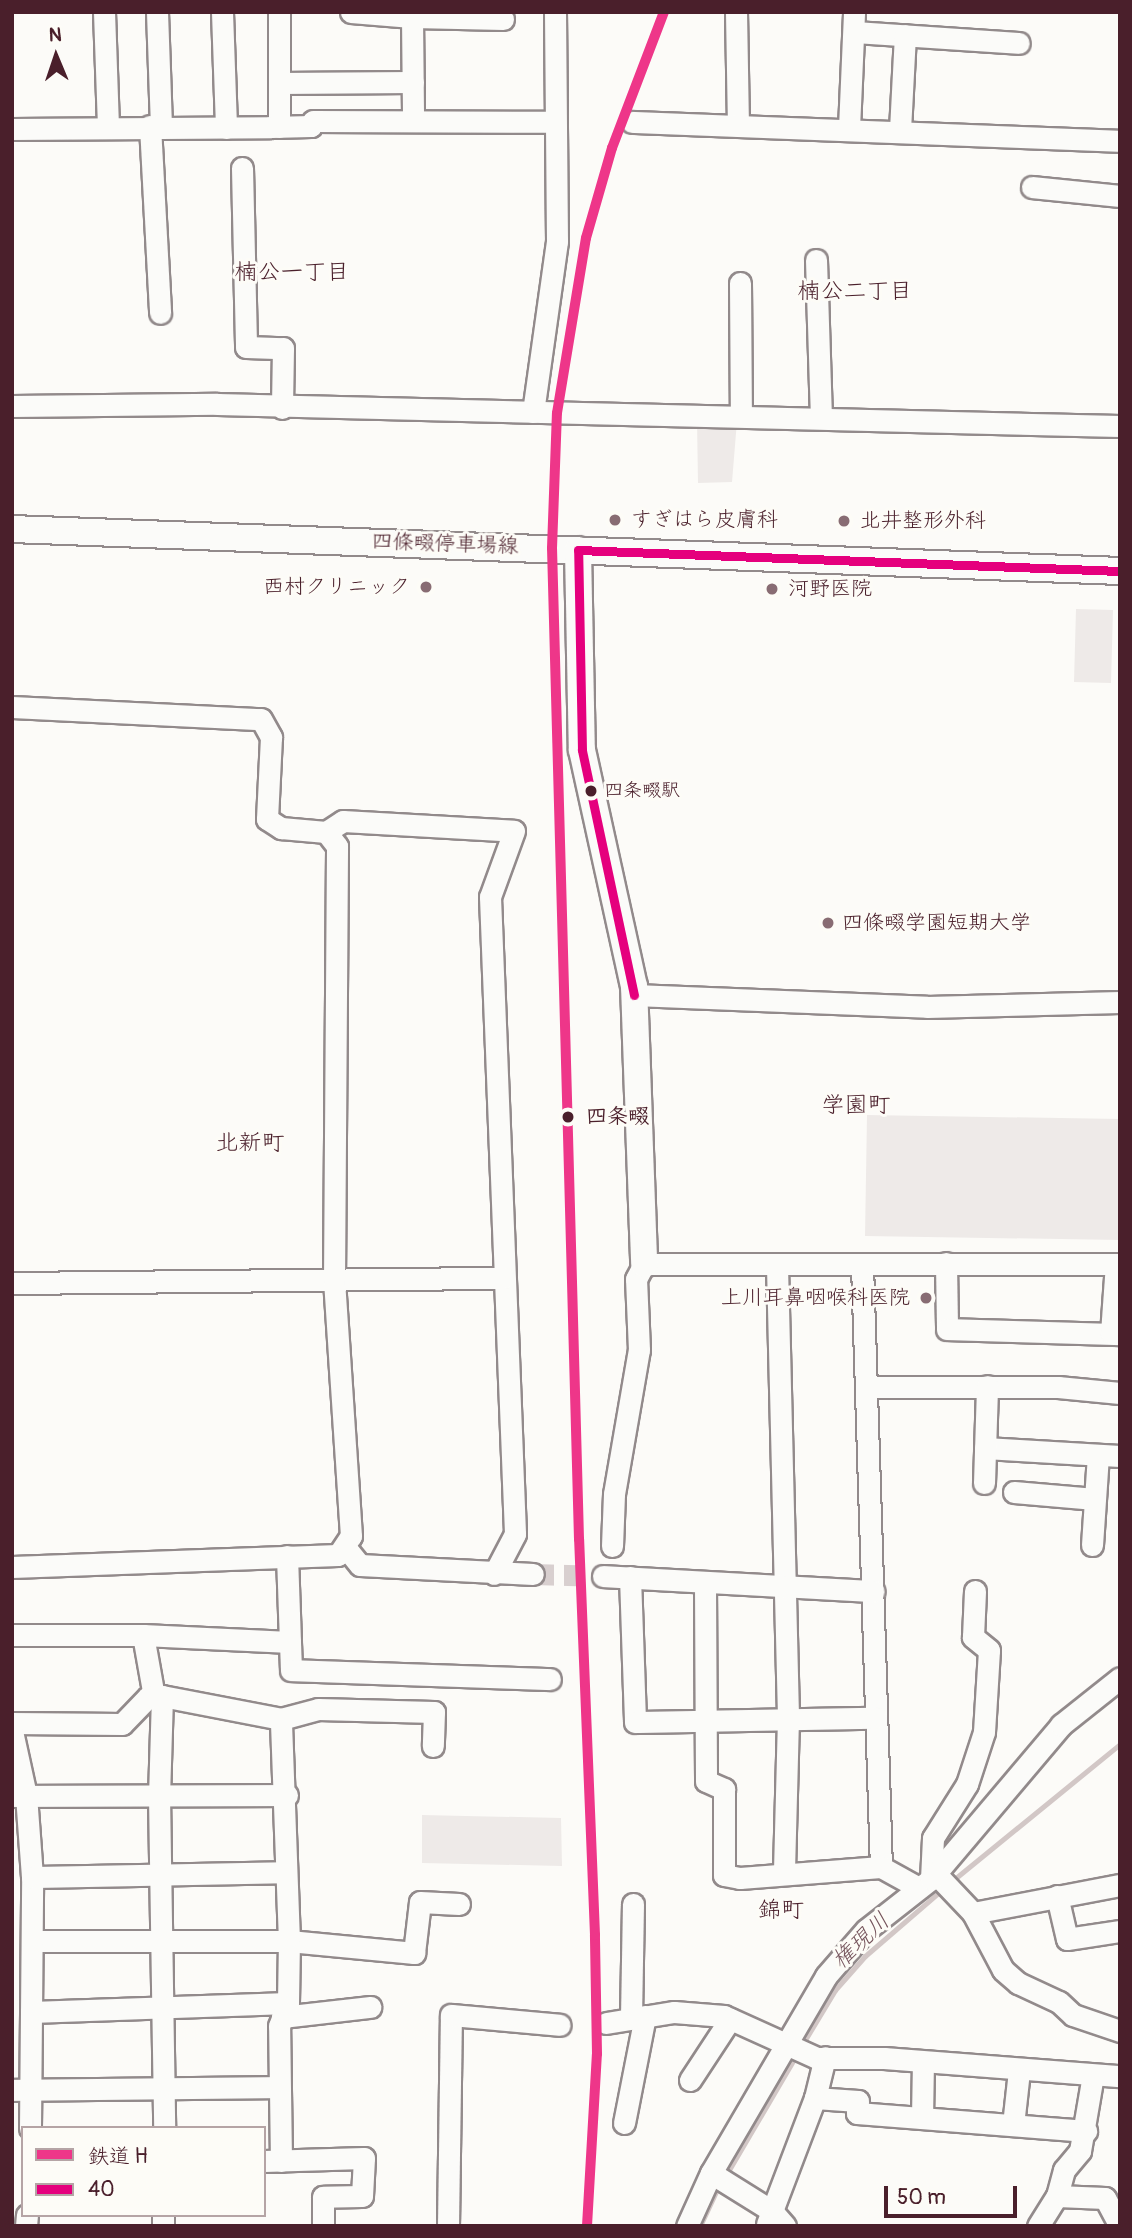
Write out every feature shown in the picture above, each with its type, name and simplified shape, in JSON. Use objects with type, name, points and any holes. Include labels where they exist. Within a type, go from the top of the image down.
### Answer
[{"type":"main road","name":"四條畷停車場線","points":[[12,529],[1120,571]]},
{"type":"main road","points":[[578,550],[582,750],[634,995],[644,1264]]},
{"type":"street","points":[[104,12],[108,127]]},
{"type":"street","points":[[157,12],[156,126],[160,313]]},
{"type":"street","points":[[222,12],[226,128]]},
{"type":"street","points":[[279,12],[279,127]]},
{"type":"street","points":[[351,12],[412,17],[503,19]]},
{"type":"street","points":[[533,412],[557,241],[555,12]]},
{"type":"street","points":[[736,12],[738,125]]},
{"type":"street","points":[[412,17],[413,120]]},
{"type":"street","points":[[849,128],[854,22],[905,35],[1019,43]]},
{"type":"street","points":[[900,130],[905,35]]},
{"type":"street","points":[[279,83],[413,82]]},
{"type":"street","points":[[12,129],[279,127],[312,126],[313,121],[554,122]]},
{"type":"street","points":[[632,122],[849,128],[1120,141]]},
{"type":"street","points":[[242,168],[246,347],[283,348],[282,408]]},
{"type":"street","points":[[1032,187],[1120,196]]},
{"type":"street","points":[[816,260],[821,418]]},
{"type":"street","points":[[740,283],[741,415]]},
{"type":"street","points":[[12,406],[741,415],[1120,426]]},
{"type":"street","points":[[12,707],[261,719],[271,737],[267,819],[281,828],[326,832],[344,821],[513,831],[490,897],[514,1534],[494,1574]]},
{"type":"street","points":[[12,1567],[338,1555],[346,1548],[351,1536],[334,1280],[337,846],[326,832]]},
{"type":"street","points":[[634,995],[927,1007],[1120,1002]]},
{"type":"street","points":[[612,1546],[614,1494],[639,1350],[636,1279],[644,1264],[777,1266],[947,1262],[1118,1271],[1115,1333],[947,1329],[947,1262]]},
{"type":"street","points":[[862,1264],[881,1867]]},
{"type":"street","points":[[777,1266],[788,1718],[784,1872]]},
{"type":"street","points":[[12,1283],[504,1278]]},
{"type":"street","points":[[867,1387],[987,1386],[1120,1393]]},
{"type":"street","points":[[984,1483],[987,1386]]},
{"type":"street","points":[[985,1448],[1120,1457]]},
{"type":"street","points":[[1092,1545],[1098,1455]]},
{"type":"street","points":[[1014,1492],[1095,1499]]},
{"type":"street","points":[[346,1548],[360,1565],[533,1574]]},
{"type":"street","points":[[287,1556],[291,1670],[550,1679]]},
{"type":"street","points":[[603,1576],[705,1585],[874,1591]]},
{"type":"street","points":[[630,1577],[635,1722],[876,1718]]},
{"type":"street","points":[[705,1585],[706,1781],[724,1788],[724,1875],[740,1878],[784,1872],[881,1867],[936,1884],[973,1913],[1003,1970],[1018,1983],[1059,2002],[1073,2015],[1120,2031]]},
{"type":"street","points":[[936,1884],[933,1838],[967,1784],[984,1732],[989,1650],[973,1637],[975,1591]]},
{"type":"street","points":[[12,1635],[143,1635],[290,1642]]},
{"type":"street","points":[[143,1635],[158,1696],[164,2126]]},
{"type":"street","points":[[687,2226],[802,2050],[826,1976],[866,1930],[936,1884],[1061,1725],[1120,1678]]},
{"type":"street","points":[[12,1723],[122,1724],[158,1696],[281,1719],[318,1709],[434,1712],[433,1746]]},
{"type":"street","points":[[281,1719],[286,1795],[289,1941],[272,2161],[365,2158],[362,2196],[323,2197],[323,2226]]},
{"type":"street","points":[[12,1731],[32,1877],[31,2012],[21,2090],[30,2126]]},
{"type":"street","points":[[19,1796],[286,1795]]},
{"type":"street","points":[[32,1877],[286,1872]]},
{"type":"street","points":[[973,1913],[1120,1885]]},
{"type":"street","points":[[1057,1896],[1067,1939],[1120,1931]]},
{"type":"street","points":[[33,1941],[162,1938],[289,1941],[414,1953],[420,1902],[459,1904]]},
{"type":"street","points":[[624,2123],[638,2017],[633,1904]]},
{"type":"street","points":[[31,2012],[370,2007]]},
{"type":"street","points":[[606,2024],[674,2012],[730,2019],[802,2050],[1019,2071],[1120,2076]]},
{"type":"street","points":[[448,2226],[451,2015],[560,2025]]},
{"type":"street","points":[[690,2080],[730,2019]]},
{"type":"street","points":[[719,2178],[774,2221],[815,2098],[802,2050]]},
{"type":"street","points":[[922,2118],[923,2062]]},
{"type":"street","points":[[1013,2125],[1019,2071]]},
{"type":"street","points":[[1038,2226],[1057,2196],[1063,2170],[1080,2151],[1086,2131],[1093,2075]]},
{"type":"street","points":[[21,2090],[277,2087]]},
{"type":"street","points":[[815,2098],[858,2101],[857,2113],[1086,2131]]},
{"type":"street","points":[[1057,2196],[1105,2197],[1120,2223]]},
{"type":"shaded area","points":[[697,421],[737,421],[732,482],[698,483]]},
{"type":"shaded area","points":[[1076,609],[1113,610],[1111,683],[1074,682]]},
{"type":"shaded area","points":[[867,1115],[1120,1119],[1120,1240],[865,1236]]},
{"type":"shaded area","points":[[422,1815],[561,1818],[562,1866],[422,1863]]},
{"type":"waterway","name":"権現川","points":[[952,1881],[1120,1744]]},
{"type":"waterway","name":"権現川","points":[[802,2045],[835,1990],[865,1956],[944,1888]]},
{"type":"waterway","name":"権現川","points":[[726,2175],[797,2054]]},
{"type":"waterway","name":"権現川","points":[[700,2226],[720,2183]]},
{"type":"tunnel","points":[[533,1574],[603,1576]]},
{"type":"rail line","name":"H","points":[[587,2226],[597,2054],[595,1935],[579,1539],[552,548],[557,413],[586,238],[612,148],[664,12]]},
{"type":"transit line","name":"40","points":[[634,995],[582,750],[578,550],[1120,571]]},
{"type":"place","name":"すぎはら皮膚科","points":[[615,520]]},
{"type":"place","name":"北井整形外科","points":[[844,521]]},
{"type":"place","name":"西村クリニック","points":[[426,587]]},
{"type":"place","name":"河野医院","points":[[772,589]]},
{"type":"place","name":"四条畷駅","points":[[591,791]]},
{"type":"place","name":"四條畷学園短期大学","points":[[828,923]]},
{"type":"place","name":"四条畷","points":[[568,1117]]},
{"type":"place","name":"上川耳鼻咽喉科医院","points":[[926,1298]]},
{"type":"district","name":"楠公一丁目","points":[[292,272]]},
{"type":"district","name":"楠公二丁目","points":[[855,291]]},
{"type":"district","name":"学園町","points":[[856,1105]]},
{"type":"district","name":"北新町","points":[[250,1143]]},
{"type":"district","name":"錦町","points":[[781,1910]]}]
